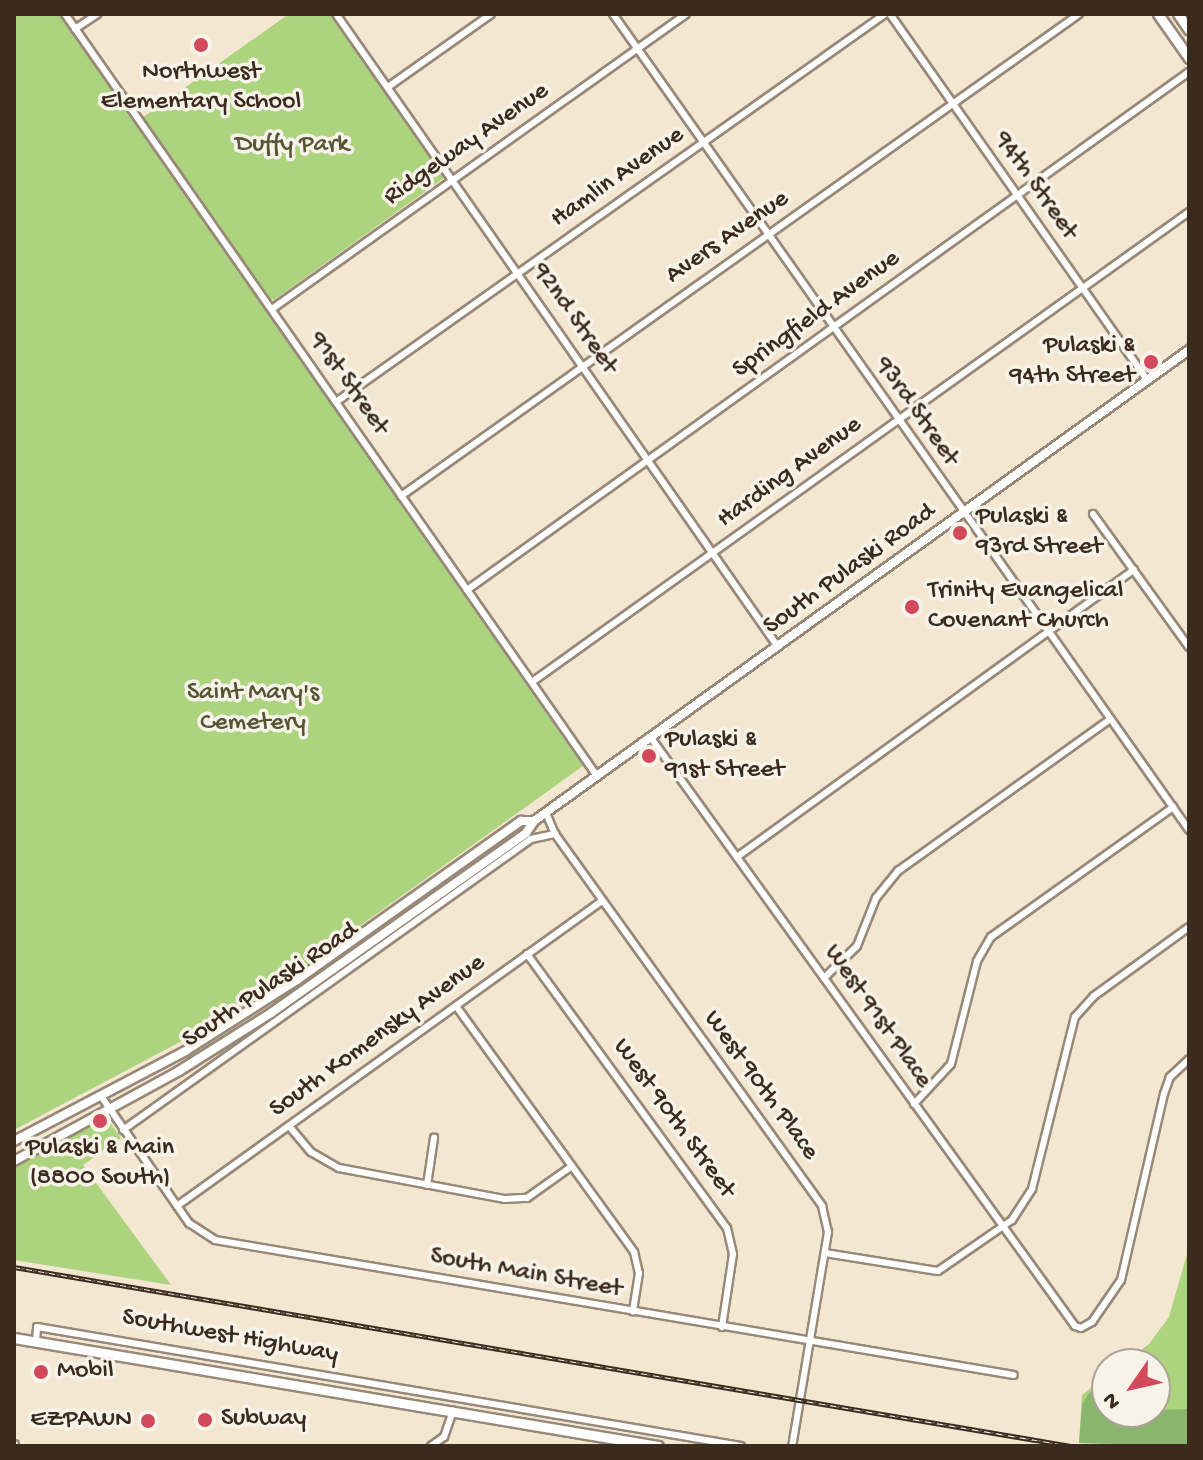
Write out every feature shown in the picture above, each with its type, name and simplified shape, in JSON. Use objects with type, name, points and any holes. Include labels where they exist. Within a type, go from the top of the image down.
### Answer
[{"type":"main road","points":[[1158,14],[1189,58]]},
{"type":"main road","points":[[1178,14],[1189,30]]},
{"type":"main road","name":"South Pulaski Road","points":[[14,1161],[179,1071],[259,1021],[526,833],[534,821],[1189,350]]},
{"type":"main road","name":"South Pulaski Road","points":[[14,1141],[187,1050],[297,980],[521,821],[534,821]]},
{"type":"main road","name":"Southwest Highway","points":[[14,1338],[658,1446]]},
{"type":"street","name":"91st Street","points":[[65,14],[597,776]]},
{"type":"street","points":[[75,29],[97,14]]},
{"type":"street","name":"92nd Street","points":[[336,14],[778,647]]},
{"type":"street","points":[[388,87],[491,14]]},
{"type":"street","name":"93rd Street","points":[[613,14],[962,513],[1189,830]]},
{"type":"street","name":"Ridgeway Avenue","points":[[272,309],[686,14]]},
{"type":"street","name":"94th Street","points":[[887,14],[1147,380]]},
{"type":"street","name":"Hamlin Avenue","points":[[336,402],[887,14]]},
{"type":"street","name":"Avers Avenue","points":[[401,496],[1079,14]]},
{"type":"street","name":"Springfield Avenue","points":[[467,590],[1189,72]]},
{"type":"street","name":"Harding Avenue","points":[[532,682],[1189,212]]},
{"type":"street","points":[[1093,514],[1189,647]]},
{"type":"street","points":[[737,857],[1134,570]]},
{"type":"street","points":[[824,978],[857,946],[876,898],[898,871],[1110,719]]},
{"type":"street","name":"West 91st Place","points":[[651,738],[1069,1320],[1081,1328],[1092,1322],[1121,1280],[1164,1094],[1170,1077],[1189,1059]]},
{"type":"street","points":[[914,1104],[951,1064],[977,961],[991,937],[1173,807]]},
{"type":"street","name":"West 90th Place","points":[[546,813],[555,834],[602,901],[822,1206],[828,1232],[792,1446]]},
{"type":"street","name":"West 90th Place","points":[[534,821],[555,834]]},
{"type":"street","points":[[123,1130],[531,839],[555,834]]},
{"type":"street","name":"South Komensky Avenue","points":[[177,1206],[602,901]]},
{"type":"street","points":[[825,1253],[938,1271],[1019,1213],[1032,1189],[1075,1017],[1094,996],[1189,927]]},
{"type":"street","name":"West 90th Street","points":[[527,954],[727,1228],[733,1254],[722,1327]]},
{"type":"street","points":[[456,1006],[637,1258],[639,1273],[633,1312]]},
{"type":"street","name":"South Main Street","points":[[101,1096],[177,1206],[197,1230],[215,1240],[1014,1375]]},
{"type":"street","points":[[289,1126],[311,1152],[330,1165],[427,1185],[521,1199],[572,1166]]},
{"type":"street","points":[[427,1185],[434,1138]]},
{"type":"street","name":"Southwest Highway","points":[[36,1342],[37,1327],[741,1446]]},
{"type":"street","points":[[428,1406],[430,1394]]},
{"type":"street","points":[[431,1446],[444,1437],[453,1411]]},
{"type":"green space","name":"Saint Mary's Cemetery","points":[[14,14],[59,14],[583,766],[283,981],[210,1026],[14,1130]]},
{"type":"green space","name":"Duffy Park","points":[[289,14],[330,14],[444,178],[274,300],[268,298],[142,118]]},
{"type":"green space","points":[[106,1117],[121,1138],[83,1165],[171,1285],[14,1260],[14,1168]]},
{"type":"green space","points":[[1189,1247],[1189,1446],[1079,1443],[1082,1395],[1091,1388],[1091,1428],[1171,1428],[1171,1348],[1144,1348],[1169,1317]]},
{"type":"green space","points":[[1089,1393],[1091,1428],[1171,1428],[1171,1410],[1189,1409],[1189,1446],[1079,1443],[1082,1405]]},
{"type":"railway","points":[[14,1267],[1071,1446]]},
{"type":"place","name":"Northwest Elementary School","points":[[201,45]]},
{"type":"place","name":"Pulaski & 94th Street","points":[[1151,362]]},
{"type":"place","name":"Pulaski & 93rd Street","points":[[960,533]]},
{"type":"place","name":"Trinity Evangelical Covenant Church","points":[[912,607]]},
{"type":"place","name":"Pulaski & 91st Street","points":[[649,756]]},
{"type":"place","name":"Pulaski & Main (8800 South)","points":[[100,1121]]},
{"type":"place","name":"Mobil","points":[[41,1372]]},
{"type":"place","name":"Subway","points":[[205,1420]]},
{"type":"place","name":"EZPAWN","points":[[148,1421]]}]
